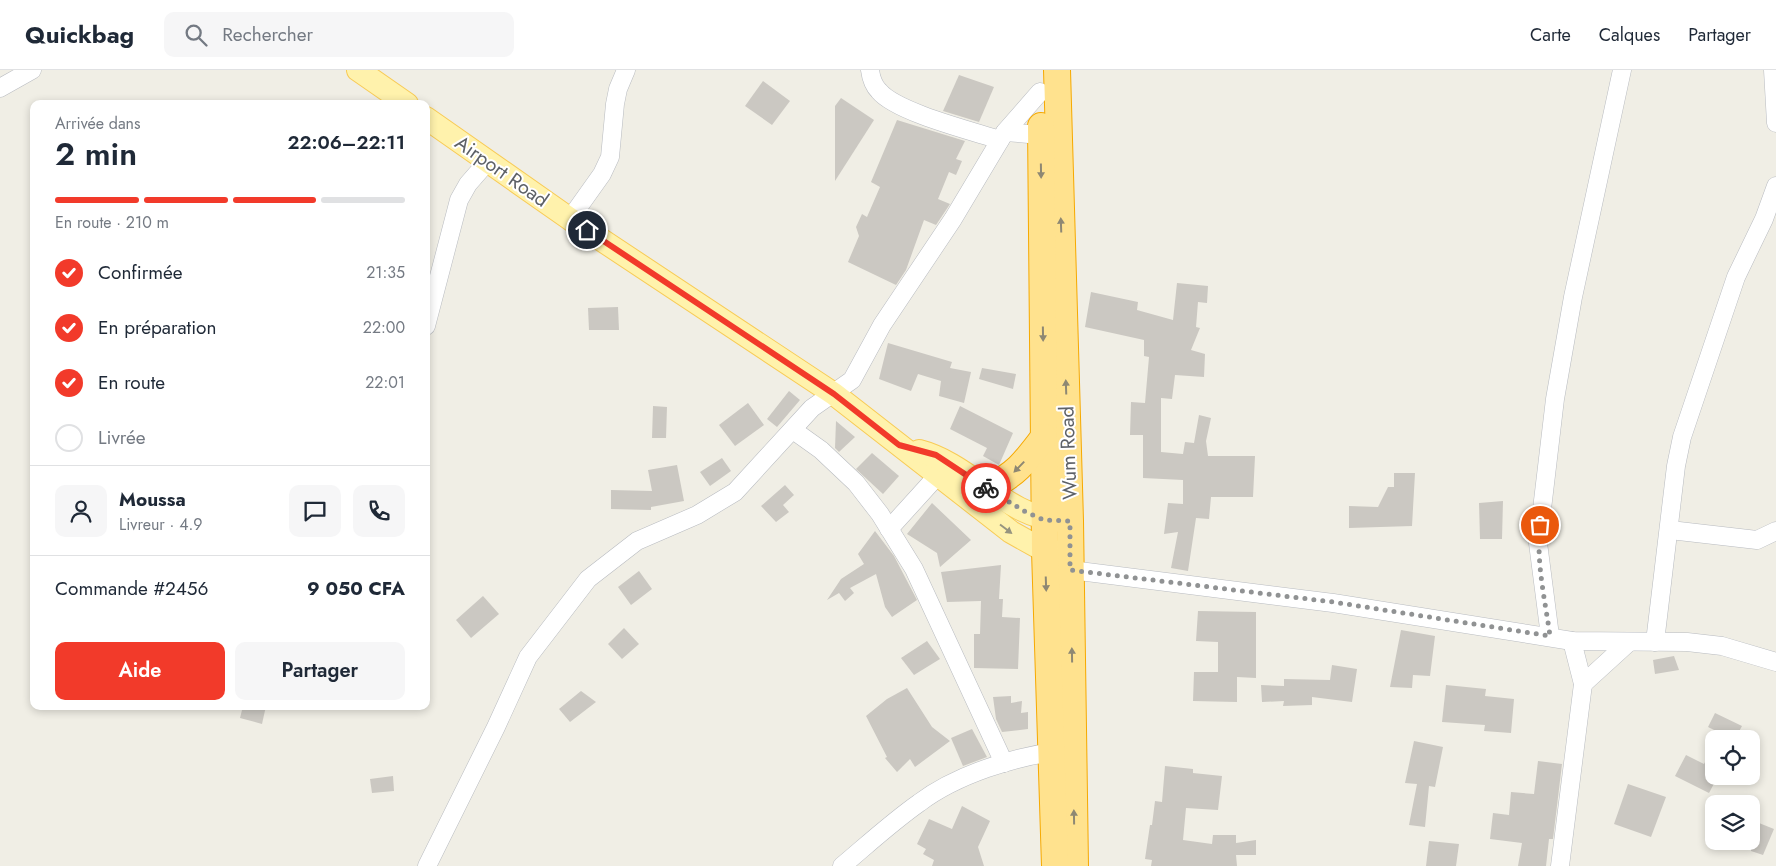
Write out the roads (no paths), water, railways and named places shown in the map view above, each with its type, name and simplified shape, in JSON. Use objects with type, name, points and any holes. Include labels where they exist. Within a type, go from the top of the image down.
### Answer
[{"type":"highway","name":"Wum Road","points":[[1057,70],[1057,520]]},
{"type":"highway","name":"Wum Road","points":[[1040,81],[1044,437],[1062,558],[1062,751],[1055,866]]},
{"type":"highway","points":[[987,488],[1005,480],[1019,469],[1044,437]]},
{"type":"highway","name":"Wum Road","points":[[1062,751],[1075,866]]},
{"type":"main road","points":[[358,70],[401,100]]},
{"type":"main road","name":"Airport Road","points":[[430,121],[570,219],[834,394],[1011,532],[1062,558]]},
{"type":"main road","name":"Airport Road","points":[[899,445],[936,455],[1026,512],[1057,520]]},
{"type":"street","points":[[0,88],[32,70]]},
{"type":"street","points":[[570,219],[602,174],[610,157],[615,104],[618,89],[626,70]]},
{"type":"street","points":[[870,70],[872,80],[880,92],[899,106],[1002,136],[1041,135]]},
{"type":"street","points":[[1550,636],[1538,543],[1554,409],[1573,297],[1622,70]]},
{"type":"street","points":[[1773,70],[1776,122]]},
{"type":"street","points":[[428,866],[528,657],[588,579],[637,541],[697,515],[735,492],[812,408],[852,380],[882,324],[952,219],[1002,136],[1040,81]]},
{"type":"street","points":[[430,311],[459,200],[468,184],[488,161]]},
{"type":"street","points":[[1655,642],[1670,530],[1676,466],[1682,437],[1736,277],[1770,224],[1776,186]]},
{"type":"street","points":[[793,430],[821,450],[856,483],[889,529],[914,569],[1004,763]]},
{"type":"street","points":[[889,529],[938,476]]},
{"type":"street","points":[[1670,530],[1757,540],[1776,531]]},
{"type":"street","points":[[1062,558],[1572,641],[1628,643],[1687,642],[1722,646],[1776,662]]},
{"type":"street","points":[[1560,866],[1583,684],[1572,641]]},
{"type":"street","points":[[1583,684],[1628,643]]},
{"type":"street","points":[[842,866],[920,802],[950,784],[1004,763],[1062,751]]}]
